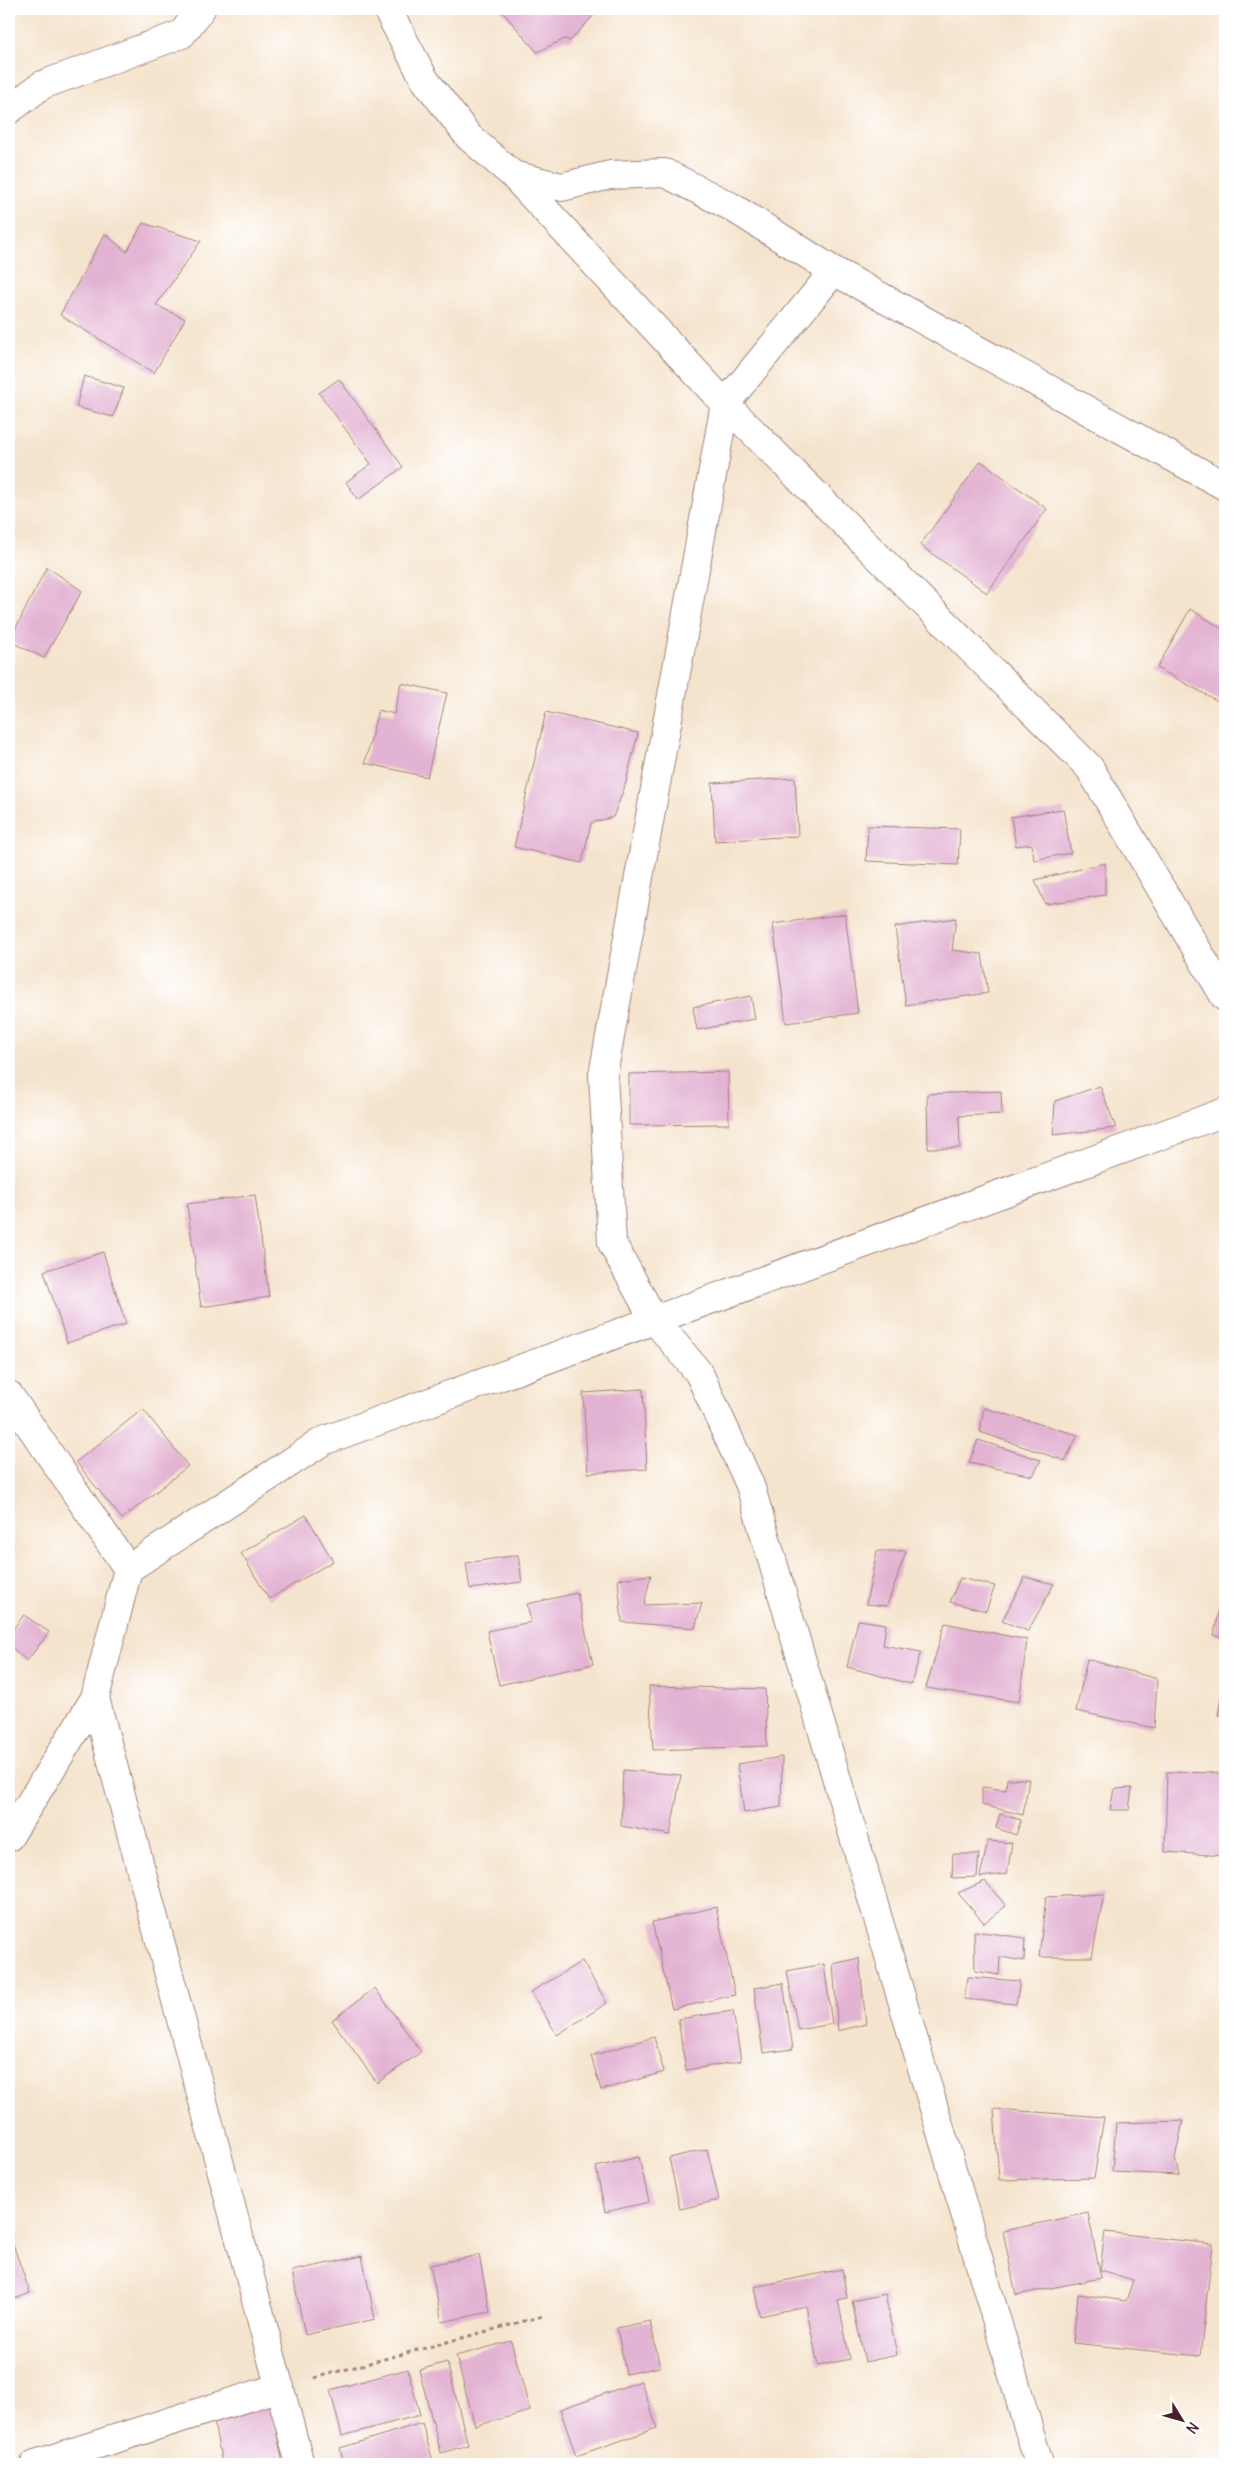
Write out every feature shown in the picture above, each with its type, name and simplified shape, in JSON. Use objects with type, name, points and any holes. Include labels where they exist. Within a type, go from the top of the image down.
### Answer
[{"type":"street","points":[[9,110],[42,85],[182,34],[201,9]]},
{"type":"street","points":[[387,9],[425,80],[469,137],[513,175],[724,404],[1089,767],[1225,996]]},
{"type":"street","points":[[513,175],[562,187],[610,175],[665,173],[730,206],[834,271],[1225,486]]},
{"type":"street","points":[[834,271],[724,404],[603,1075],[612,1243],[653,1318],[700,1373],[750,1485],[1039,2464]]},
{"type":"street","points":[[9,1837],[95,1698],[128,1569],[323,1441],[653,1318],[1225,1112]]},
{"type":"street","points":[[9,1396],[128,1569]]},
{"type":"street","points":[[95,1698],[300,2464]]},
{"type":"street","points":[[35,2464],[280,2387]]},
{"type":"path","points":[[280,2387],[543,2316]]},
{"type":"building","points":[[500,9],[590,9],[594,15],[570,41],[565,39],[537,52]]},
{"type":"building","points":[[143,223],[201,241],[156,305],[185,319],[154,373],[60,315],[105,234],[127,252]]},
{"type":"building","points":[[84,376],[124,388],[113,417],[76,407]]},
{"type":"building","points":[[339,379],[403,467],[358,500],[346,482],[371,464],[319,393]]},
{"type":"building","points":[[981,461],[1047,509],[987,593],[920,545]]},
{"type":"building","points":[[47,567],[82,591],[44,658],[9,641]]},
{"type":"building","points":[[1190,609],[1225,630],[1225,705],[1157,668]]},
{"type":"building","points":[[401,683],[447,693],[427,777],[365,763],[378,710],[394,714]]},
{"type":"building","points":[[546,712],[638,733],[625,786],[613,817],[591,823],[582,863],[514,847]]},
{"type":"building","points":[[795,778],[798,836],[715,841],[712,783]]},
{"type":"building","points":[[1063,809],[1071,853],[1034,860],[1032,844],[1016,846],[1011,817]]},
{"type":"building","points":[[868,826],[960,829],[958,865],[866,861]]},
{"type":"building","points":[[1105,863],[1105,895],[1045,904],[1035,880]]},
{"type":"building","points":[[845,914],[858,1013],[786,1023],[773,924]]},
{"type":"building","points":[[956,918],[952,950],[982,954],[988,993],[906,1005],[895,927]]},
{"type":"building","points":[[751,996],[755,1019],[697,1030],[693,1007]]},
{"type":"building","points":[[728,1072],[729,1124],[629,1125],[629,1074]]},
{"type":"building","points":[[1100,1086],[1116,1128],[1053,1135],[1055,1101]]},
{"type":"building","points":[[1001,1091],[1002,1114],[959,1116],[960,1148],[928,1148],[927,1094]]},
{"type":"building","points":[[255,1195],[269,1297],[201,1307],[187,1204]]},
{"type":"building","points":[[103,1252],[126,1324],[67,1343],[44,1271]]},
{"type":"building","points":[[643,1389],[647,1469],[588,1473],[583,1393]]},
{"type":"building","points":[[984,1408],[1078,1435],[1065,1461],[980,1432]]},
{"type":"building","points":[[143,1409],[188,1466],[122,1519],[76,1462]]},
{"type":"building","points":[[978,1440],[1041,1460],[1033,1476],[969,1463]]},
{"type":"building","points":[[306,1515],[333,1561],[269,1599],[241,1553]]},
{"type":"building","points":[[877,1551],[906,1551],[887,1606],[866,1604]]},
{"type":"building","points":[[518,1555],[522,1582],[470,1589],[466,1563]]},
{"type":"building","points":[[651,1575],[644,1605],[702,1603],[695,1628],[622,1622],[618,1579]]},
{"type":"building","points":[[1025,1577],[1054,1584],[1028,1631],[1002,1621]]},
{"type":"building","points":[[960,1578],[995,1586],[986,1611],[950,1602]]},
{"type":"building","points":[[577,1593],[593,1664],[499,1685],[487,1631],[531,1622],[527,1604]]},
{"type":"building","points":[[1219,1605],[1225,1606],[1225,1638],[1214,1635]]},
{"type":"building","points":[[24,1615],[49,1632],[27,1661],[9,1645],[9,1634]]},
{"type":"building","points":[[858,1620],[886,1624],[883,1645],[921,1652],[911,1684],[847,1667]]},
{"type":"building","points":[[945,1623],[1027,1640],[1019,1702],[926,1688]]},
{"type":"building","points":[[1087,1659],[1157,1679],[1154,1728],[1076,1711]]},
{"type":"building","points":[[1225,1683],[1225,1716],[1218,1715]]},
{"type":"building","points":[[649,1686],[765,1689],[767,1746],[653,1750]]},
{"type":"building","points":[[782,1757],[781,1807],[744,1813],[737,1764]]},
{"type":"building","points":[[623,1770],[681,1775],[670,1835],[621,1826]]},
{"type":"building","points":[[1167,1772],[1225,1773],[1225,1856],[1165,1852]]},
{"type":"building","points":[[1007,1779],[1029,1779],[1023,1815],[982,1805],[982,1787],[1006,1790]]},
{"type":"building","points":[[1132,1788],[1129,1810],[1110,1810],[1114,1789]]},
{"type":"building","points":[[1000,1814],[1021,1820],[1016,1835],[996,1828]]},
{"type":"building","points":[[988,1841],[1012,1843],[1007,1874],[980,1877]]},
{"type":"building","points":[[953,1854],[979,1854],[977,1877],[952,1878]]},
{"type":"building","points":[[985,1881],[1006,1906],[984,1923],[958,1893]]},
{"type":"building","points":[[1104,1894],[1092,1957],[1039,1957],[1046,1897]]},
{"type":"building","points":[[716,1907],[735,1995],[672,2009],[652,1922]]},
{"type":"building","points":[[974,1931],[1025,1938],[1024,1961],[1000,1957],[999,1975],[975,1971]]},
{"type":"building","points":[[859,1958],[866,2024],[838,2031],[833,1964]]},
{"type":"building","points":[[582,1961],[607,2003],[557,2035],[531,1992]]},
{"type":"building","points":[[824,1964],[832,2024],[798,2030],[787,1971]]},
{"type":"building","points":[[968,1977],[1020,1981],[1016,2004],[964,1999]]},
{"type":"building","points":[[783,1983],[793,2049],[763,2053],[754,1988]]},
{"type":"building","points":[[375,1988],[421,2052],[377,2083],[332,2020]]},
{"type":"building","points":[[733,2011],[741,2061],[686,2070],[678,2019]]},
{"type":"building","points":[[654,2037],[664,2072],[601,2090],[591,2056]]},
{"type":"building","points":[[994,2109],[1104,2117],[1094,2178],[999,2180]]},
{"type":"building","points":[[1183,2121],[1175,2158],[1179,2175],[1112,2172],[1116,2123]]},
{"type":"building","points":[[707,2149],[719,2200],[680,2209],[669,2158]]},
{"type":"building","points":[[639,2157],[649,2202],[605,2212],[596,2167]]},
{"type":"building","points":[[1088,2213],[1101,2278],[1016,2295],[1003,2231]]},
{"type":"building","points":[[1105,2232],[1213,2244],[1200,2356],[1073,2343],[1078,2294],[1126,2301],[1133,2280],[1100,2270]]},
{"type":"building","points":[[9,2233],[30,2293],[9,2301]]},
{"type":"building","points":[[479,2255],[490,2312],[442,2322],[430,2265]]},
{"type":"building","points":[[362,2256],[375,2319],[305,2335],[292,2271]]},
{"type":"building","points":[[842,2269],[847,2298],[838,2300],[850,2359],[818,2366],[806,2306],[760,2316],[754,2287]]},
{"type":"building","points":[[885,2294],[897,2355],[865,2362],[852,2301]]},
{"type":"building","points":[[650,2321],[660,2367],[626,2374],[617,2328]]},
{"type":"building","points":[[511,2341],[530,2411],[475,2426],[456,2356]]},
{"type":"building","points":[[447,2362],[468,2445],[441,2453],[419,2370]]},
{"type":"building","points":[[408,2369],[420,2415],[342,2436],[330,2390]]},
{"type":"building","points":[[641,2381],[657,2428],[576,2456],[560,2409]]},
{"type":"building","points":[[270,2400],[283,2464],[222,2464],[212,2412]]},
{"type":"building","points":[[422,2423],[432,2458],[411,2464],[344,2464],[340,2448]]}]
